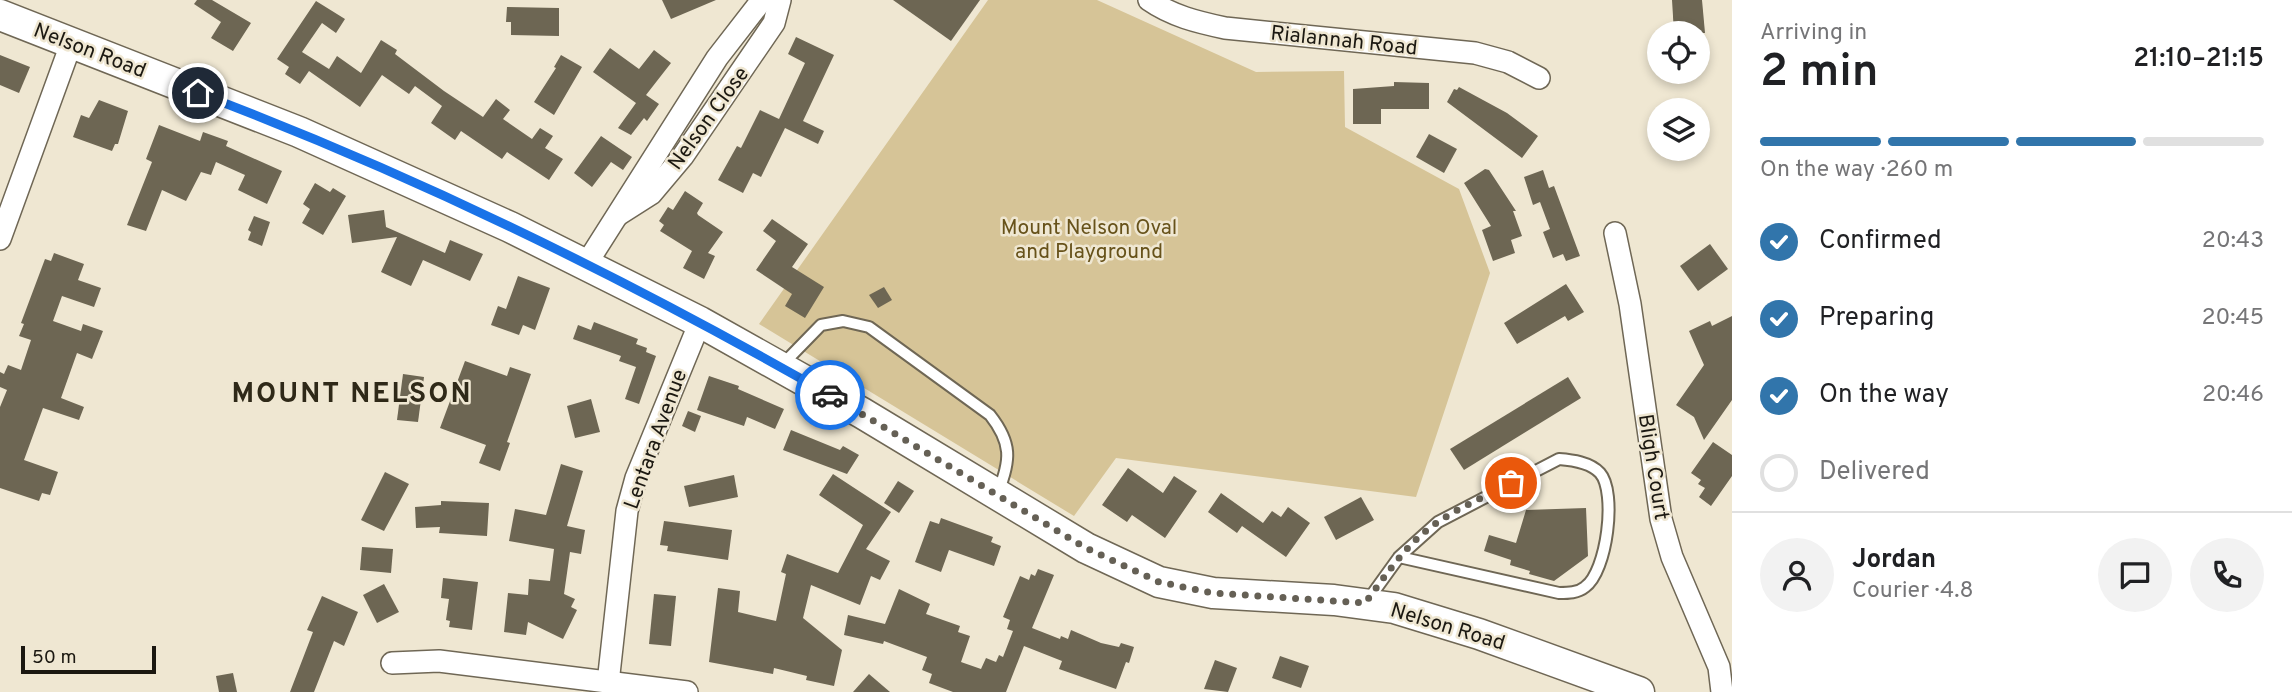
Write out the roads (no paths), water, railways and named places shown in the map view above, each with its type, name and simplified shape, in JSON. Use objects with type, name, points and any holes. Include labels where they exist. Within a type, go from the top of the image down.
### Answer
[{"type":"main road","name":"Nelson Road","points":[[0,15],[299,132],[510,227],[700,322],[781,366],[1109,561],[1159,582],[1213,593],[1365,603],[1415,613],[1639,692]]},
{"type":"street","name":"Nelson Close","points":[[585,266],[717,58],[762,0]]},
{"type":"street","name":"Nelson Close","points":[[614,219],[651,194],[683,156],[774,23],[780,0]]},
{"type":"street","name":"Rialannah Road","points":[[1149,0],[1164,11],[1224,28],[1475,53],[1508,62],[1539,78]]},
{"type":"street","points":[[0,239],[71,44]]},
{"type":"street","name":"Bligh Court","points":[[1615,233],[1630,304],[1661,519],[1669,548],[1719,667],[1722,692]]},
{"type":"street","name":"Lentara Avenue","points":[[608,683],[627,511],[636,478],[700,322]]},
{"type":"street","points":[[392,663],[439,661],[687,692]]},
{"type":"lane","points":[[781,366],[821,325],[842,321],[869,327],[990,415],[1002,430],[1008,467],[997,496]]},
{"type":"lane","points":[[1365,603],[1399,557],[1438,522],[1559,459],[1574,460],[1597,470],[1606,483],[1608,516],[1599,568],[1585,588],[1573,593],[1559,593],[1399,557]]},
{"type":"district","name":"MOUNT NELSON","points":[[352,392]]},
{"type":"park label","name":"Mount Nelson Oval and Playground","points":[[1089,239]]}]
